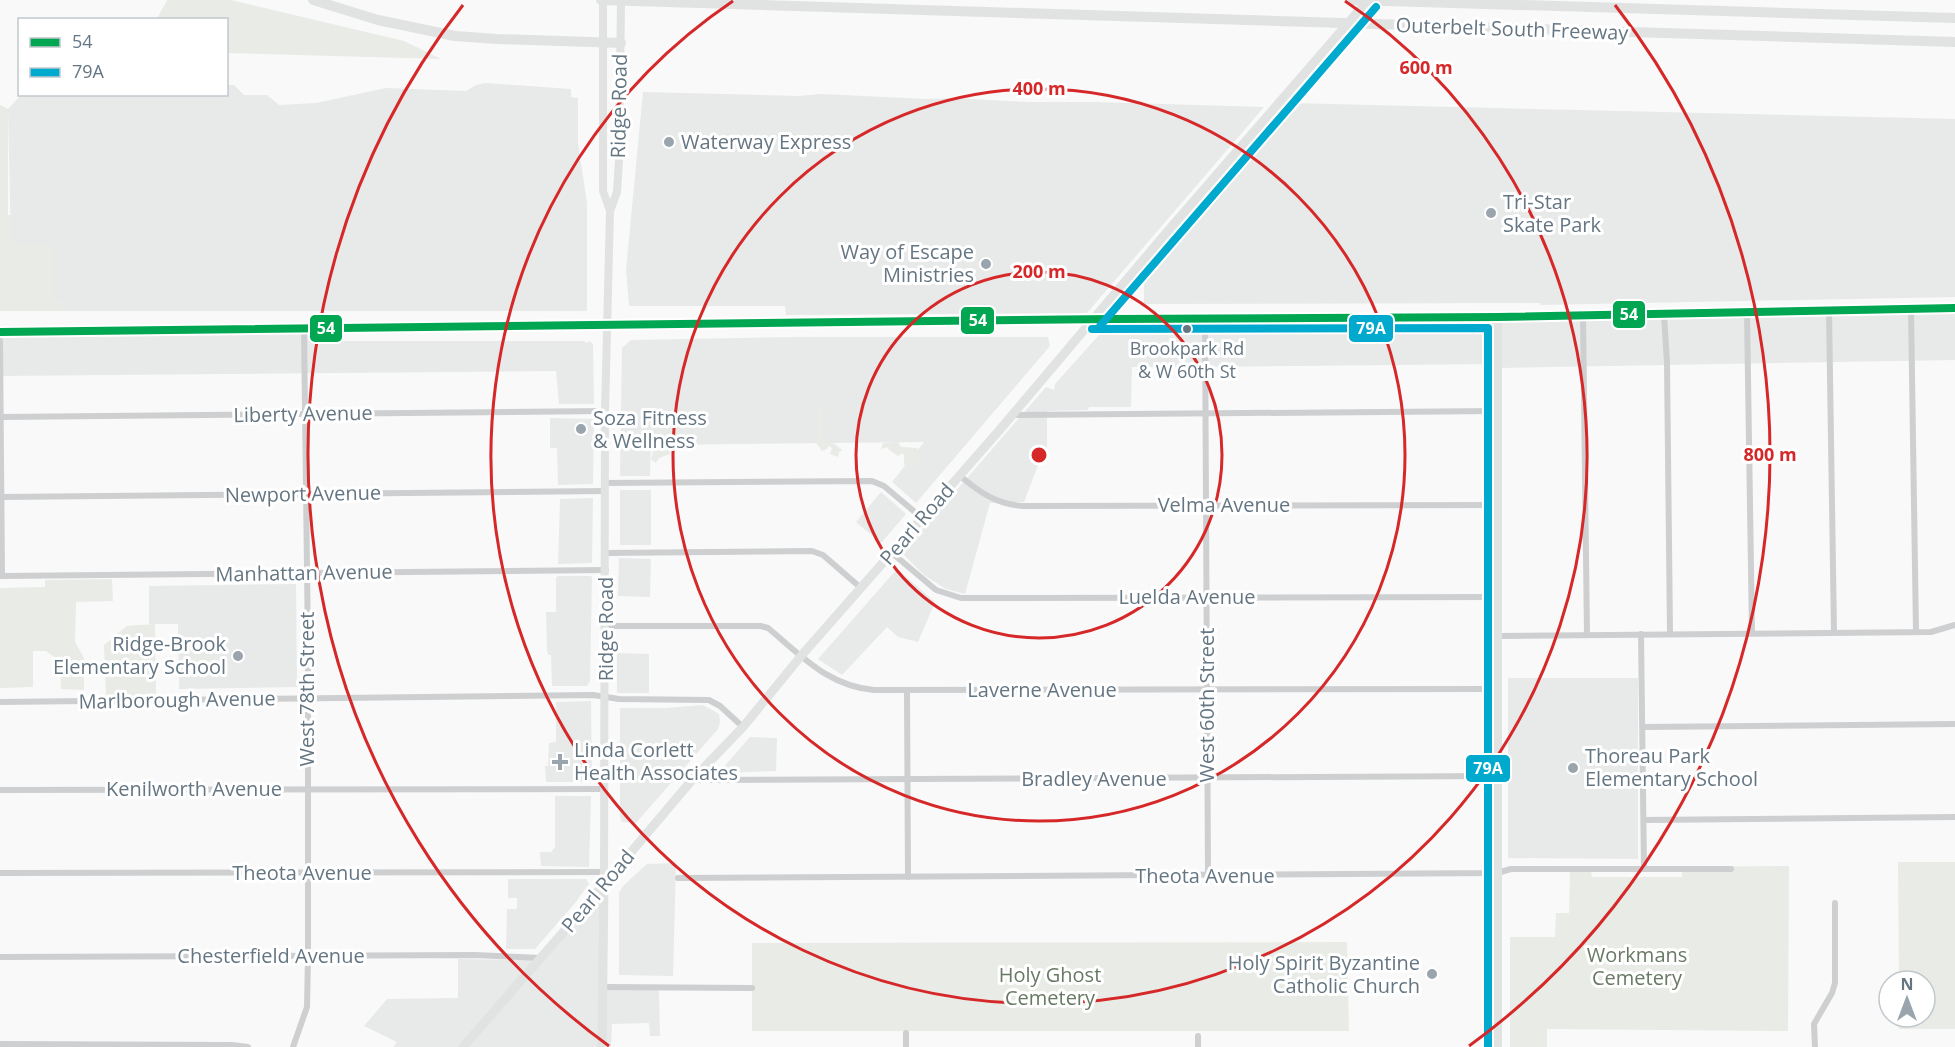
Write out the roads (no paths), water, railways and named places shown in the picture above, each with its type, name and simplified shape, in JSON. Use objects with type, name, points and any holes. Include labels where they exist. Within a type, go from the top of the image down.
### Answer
[{"type":"highway","points":[[313,0],[378,20],[454,36],[621,43]]},
{"type":"highway","name":"Outerbelt South Freeway","points":[[602,0],[1955,42]]},
{"type":"highway","name":"Outerbelt South Freeway","points":[[1353,0],[1955,18]]},
{"type":"highway","points":[[1885,40],[1955,49]]},
{"type":"main road","name":"Ridge Road","points":[[602,0],[603,191],[610,212]]},
{"type":"main road","name":"Ridge Road","points":[[602,1047],[606,697],[605,411],[610,212],[617,192],[621,0]]},
{"type":"main road","name":"Pearl Road","points":[[463,1047],[692,780],[743,727],[801,656],[1012,415],[1368,0]]},
{"type":"main road","points":[[0,332],[1092,319],[1664,315],[1955,308]]},
{"type":"main road","points":[[1498,317],[1498,1047]]},
{"type":"street","points":[[1911,310],[1916,632]]},
{"type":"street","points":[[1829,311],[1834,632]]},
{"type":"street","points":[[1747,313],[1752,633]]},
{"type":"street","points":[[1582,315],[1587,635]]},
{"type":"street","points":[[1664,315],[1667,363],[1670,633]]},
{"type":"street","name":"West 60th Street","points":[[1205,318],[1208,876]]},
{"type":"street","name":"West 78th Street","points":[[293,1047],[307,1007],[308,957],[304,329]]},
{"type":"street","points":[[0,341],[2,497]]},
{"type":"street","name":"Liberty Avenue","points":[[2,417],[605,411]]},
{"type":"street","points":[[1012,415],[1498,411]]},
{"type":"street","name":"Velma Avenue","points":[[959,475],[990,498],[1011,505],[1498,505]]},
{"type":"street","points":[[605,487],[872,481],[884,486],[922,518]]},
{"type":"street","name":"Newport Avenue","points":[[2,497],[305,494],[605,487]]},
{"type":"street","name":"Manhattan Avenue","points":[[2,497],[2,576],[606,570]]},
{"type":"street","points":[[606,553],[812,551],[823,555],[861,588]]},
{"type":"street","name":"Luelda Avenue","points":[[892,553],[936,590],[957,598],[1498,597]]},
{"type":"street","name":"Laverne Avenue","points":[[606,626],[758,625],[768,628],[830,678],[846,686],[874,690],[1498,688]]},
{"type":"street","points":[[1498,636],[1931,632],[1955,625]]},
{"type":"street","points":[[1641,634],[1644,869]]},
{"type":"street","points":[[907,691],[908,877]]},
{"type":"street","name":"Marlborough Avenue","points":[[0,702],[593,695],[619,699],[709,700],[720,706],[743,727]]},
{"type":"street","points":[[1643,727],[1955,724]]},
{"type":"street","name":"Bradley Avenue","points":[[692,780],[1497,776]]},
{"type":"street","name":"Kenilworth Avenue","points":[[0,790],[605,789]]},
{"type":"street","points":[[1644,820],[1955,817]]},
{"type":"street","name":"Theota Avenue","points":[[678,878],[1208,876],[1497,873],[1511,869],[1731,869]]},
{"type":"street","name":"Theota Avenue","points":[[0,873],[604,872]]},
{"type":"street","points":[[1815,1047],[1814,1024],[1832,993],[1834,983],[1835,903]]},
{"type":"street","name":"Chesterfield Avenue","points":[[0,957],[474,955],[541,958]]},
{"type":"street","points":[[604,987],[752,988]]},
{"type":"street","points":[[906,1034],[906,1047]]},
{"type":"street","points":[[1198,1035],[1198,1047]]},
{"type":"street","points":[[0,1044],[232,1045],[248,1047]]},
{"type":"place","name":"Waterway Express","points":[[669,142]]},
{"type":"place","name":"Tri-Star Skate Park","points":[[1491,213]]},
{"type":"place","name":"Way of Escape Ministries","points":[[986,264]]},
{"type":"place","name":"Brookpark Rd & W 60th St","points":[[1187,329]]},
{"type":"place","name":"Soza Fitness & Wellness","points":[[581,429]]},
{"type":"place","name":"Ridge-Brook Elementary School","points":[[238,656]]},
{"type":"place","name":"Linda Corlett Health Associates","points":[[560,762]]},
{"type":"place","name":"Thoreau Park Elementary School","points":[[1573,768]]},
{"type":"place","name":"Holy Spirit Byzantine Catholic Church","points":[[1432,974]]},
{"type":"park label","name":"Workmans Cemetery","points":[[1637,966]]},
{"type":"park label","name":"Holy Ghost Cemetery","points":[[1050,986]]}]
